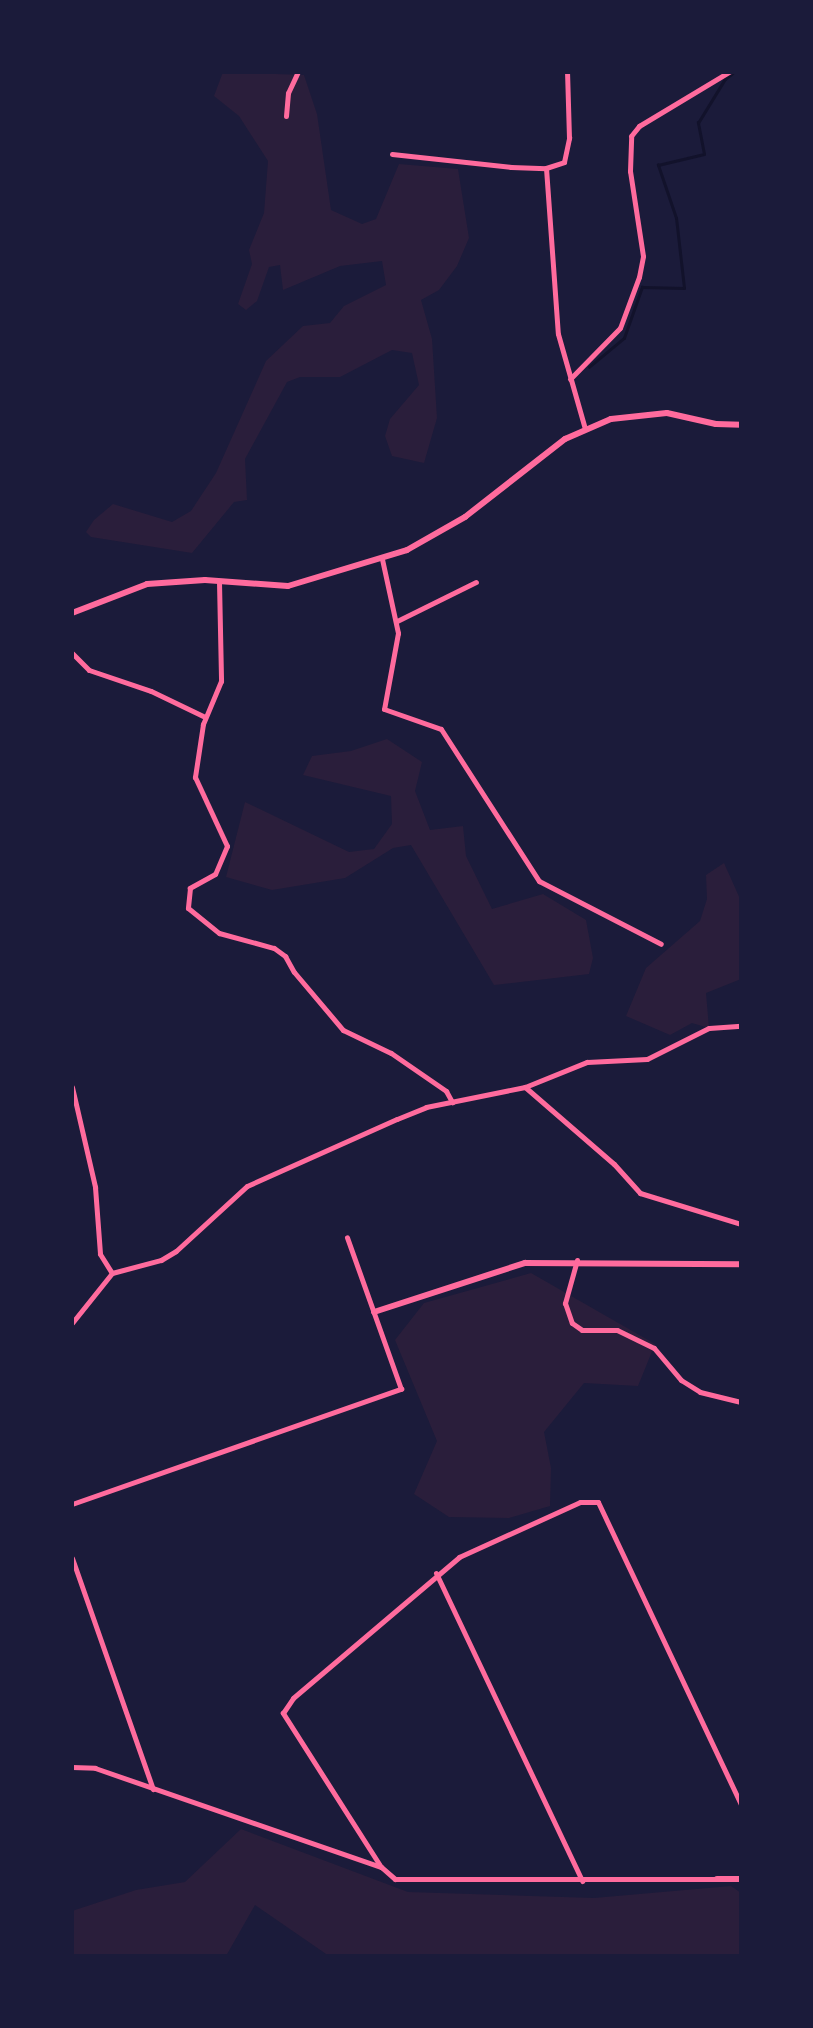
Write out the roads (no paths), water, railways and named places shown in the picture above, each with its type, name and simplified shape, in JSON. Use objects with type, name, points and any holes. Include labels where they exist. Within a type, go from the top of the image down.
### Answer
[{"type":"street","points":[[286,116],[288,93],[298,72]]},
{"type":"street","points":[[392,154],[546,168],[564,162],[568,152],[567,72]]},
{"type":"street","points":[[570,380],[620,328],[639,277],[643,256],[630,171],[631,136],[639,126],[729,72]]},
{"type":"street","points":[[546,168],[558,334],[585,429]]},
{"type":"street","points":[[72,612],[147,584],[219,582],[288,586],[382,559],[431,539],[536,459],[585,429],[640,412],[741,425]]},
{"type":"street","points":[[382,559],[397,621],[397,646],[384,709],[441,729],[539,881],[661,944]]},
{"type":"street","points":[[219,582],[221,681],[205,717],[195,777],[227,846],[215,874],[190,888],[188,908],[219,933],[274,948],[285,956],[294,972],[343,1030],[391,1053],[446,1091],[452,1102]]},
{"type":"street","points":[[397,621],[476,582]]},
{"type":"street","points":[[72,653],[89,670],[151,691],[205,717]]},
{"type":"street","points":[[72,1323],[112,1273],[161,1260],[176,1251],[247,1186],[397,1119],[452,1102],[524,1087],[587,1062],[646,1059],[709,1028],[741,1026]]},
{"type":"street","points":[[72,1087],[95,1187],[100,1254],[112,1273]]},
{"type":"street","points":[[524,1087],[614,1164],[640,1193],[741,1224]]},
{"type":"street","points":[[72,1504],[401,1389],[347,1237]]},
{"type":"street","points":[[374,1312],[525,1263],[577,1259],[741,1264]]},
{"type":"street","points":[[577,1259],[566,1296],[572,1323],[582,1330],[617,1330],[654,1348],[681,1380],[700,1392],[741,1402]]},
{"type":"street","points":[[741,1804],[598,1502],[580,1502],[459,1557],[436,1573],[293,1698],[283,1713],[381,1867],[395,1879],[741,1880]]},
{"type":"street","points":[[72,1558],[153,1789]]},
{"type":"street","points":[[436,1573],[582,1881]]},
{"type":"street","points":[[72,1767],[95,1768],[381,1867]]},
{"type":"waterway","points":[[589,367],[624,338],[642,287],[684,288],[676,218],[658,165],[704,154],[698,123],[725,79],[734,72]]}]
